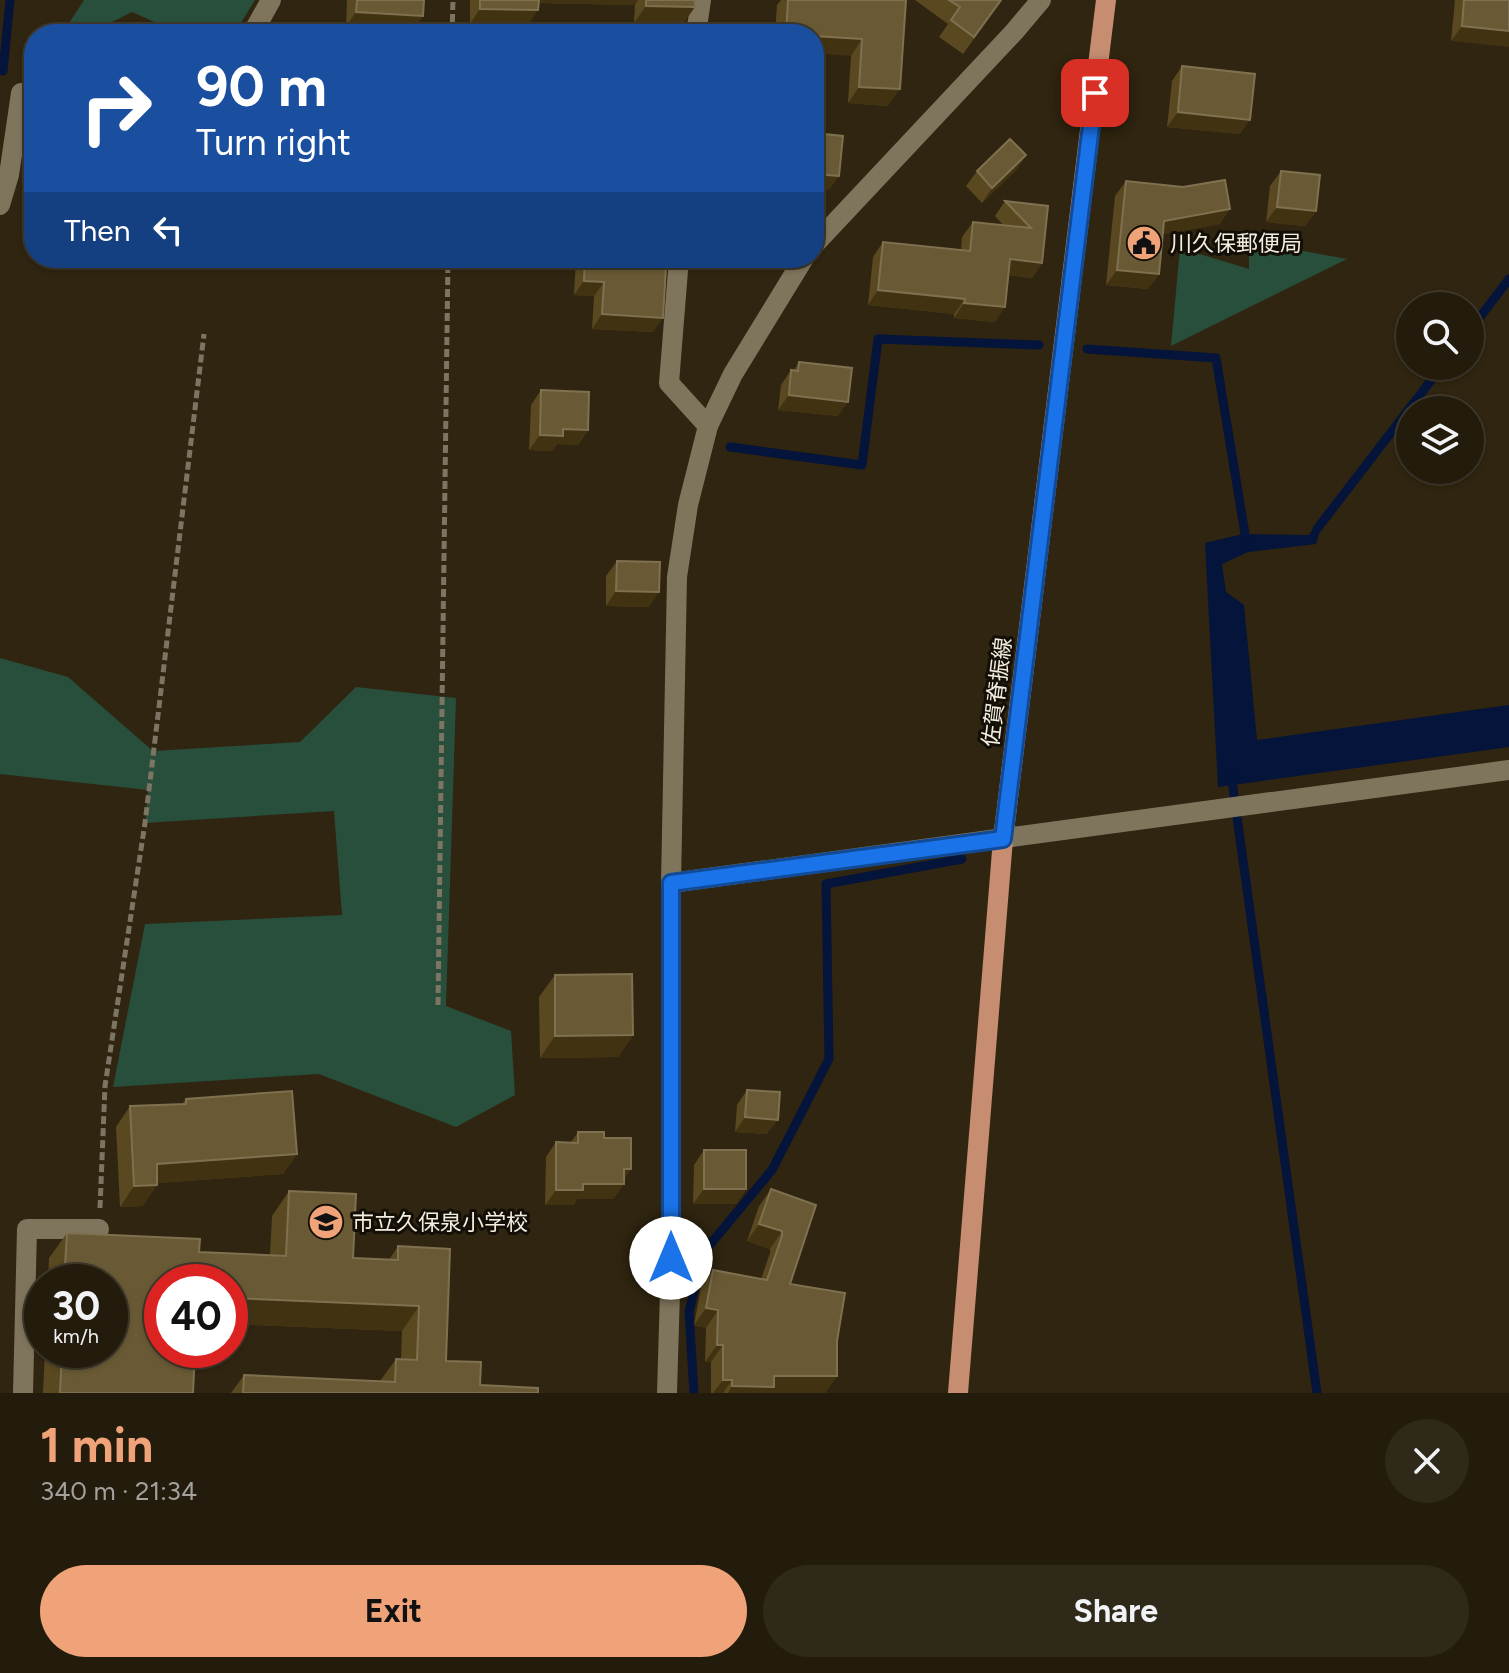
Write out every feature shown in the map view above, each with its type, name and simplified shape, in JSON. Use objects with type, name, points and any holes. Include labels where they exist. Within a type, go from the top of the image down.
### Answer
[{"type":"main road","name":"佐賀脊振線","points":[[958,1393],[1003,839],[1106,0]]},
{"type":"street","points":[[258,24],[271,0]]},
{"type":"street","points":[[697,24],[701,0]]},
{"type":"street","points":[[824,234],[1041,0]]},
{"type":"street","points":[[0,88],[24,92]]},
{"type":"street","points":[[0,205],[24,110]]},
{"type":"street","points":[[678,268],[669,383],[708,426]]},
{"type":"street","points":[[667,1393],[677,577],[688,505],[708,426],[733,374],[798,268]]},
{"type":"street","points":[[671,883],[1509,770]]},
{"type":"street","points":[[23,1393],[27,1229],[99,1229]]},
{"type":"path","points":[[452,24],[453,0]]},
{"type":"path","points":[[438,1005],[448,268]]},
{"type":"path","points":[[99,1229],[105,1086],[145,823],[204,334]]},
{"type":"green space","points":[[84,0],[255,0],[240,24],[159,24],[132,12],[108,24],[68,24]]},
{"type":"green space","points":[[1249,241],[1347,259],[1171,346],[1180,248],[1249,269]]},
{"type":"green space","points":[[0,658],[68,677],[153,751],[300,742],[356,687],[456,698],[446,1006],[511,1031],[515,1095],[456,1127],[319,1074],[113,1087],[145,924],[342,915],[334,811],[145,823],[148,790],[0,774]]},
{"type":"water","points":[[1327,508],[1316,544],[1248,552],[1222,564],[1226,592],[1244,605],[1257,740],[1509,705],[1509,747],[1218,787],[1205,543],[1243,534],[1309,535]]},
{"type":"building","points":[[357,0],[424,0],[423,16],[356,12]]},
{"type":"building","points":[[480,0],[539,0],[538,10],[480,9]]},
{"type":"building","points":[[646,0],[695,0],[695,7],[646,6]]},
{"type":"building","points":[[788,0],[906,0],[900,89],[859,87],[862,39],[824,37],[824,24],[787,24]]},
{"type":"building","points":[[949,0],[1001,0],[974,37],[951,20],[960,7]]},
{"type":"building","points":[[1464,0],[1509,0],[1509,31],[1462,26]]},
{"type":"building","points":[[1182,66],[1255,74],[1250,120],[1178,112]]},
{"type":"building","points":[[824,134],[843,136],[839,176],[824,175]]},
{"type":"building","points":[[1010,139],[1026,155],[992,188],[977,171]]},
{"type":"building","points":[[1281,171],[1320,175],[1316,211],[1277,207]]},
{"type":"building","points":[[1225,180],[1230,209],[1164,221],[1159,274],[1117,270],[1126,181],[1183,187]]},
{"type":"building","points":[[1005,201],[1048,206],[1042,263],[1010,259],[1005,307],[964,303],[965,299],[878,290],[883,242],[970,251],[973,222],[1031,228]]},
{"type":"building","points":[[585,268],[666,268],[663,318],[602,314],[604,282],[584,281]]},
{"type":"building","points":[[799,362],[852,368],[848,402],[789,395],[791,370],[798,371]]},
{"type":"building","points":[[541,390],[589,392],[588,430],[563,429],[563,436],[540,435]]},
{"type":"building","points":[[617,561],[660,562],[659,592],[616,591]]},
{"type":"building","points":[[632,974],[633,1035],[555,1036],[555,975]]},
{"type":"building","points":[[747,1090],[780,1092],[778,1120],[745,1117]]},
{"type":"building","points":[[292,1091],[297,1154],[157,1164],[157,1185],[134,1186],[130,1106],[186,1104],[186,1099]]},
{"type":"building","points":[[578,1132],[604,1132],[604,1138],[631,1138],[631,1169],[624,1169],[624,1184],[583,1184],[583,1190],[556,1190],[556,1142],[578,1143]]},
{"type":"building","points":[[704,1150],[746,1150],[746,1189],[704,1189]]},
{"type":"building","points":[[771,1189],[816,1205],[790,1284],[845,1293],[837,1341],[837,1376],[774,1376],[774,1387],[732,1386],[732,1380],[723,1380],[723,1345],[717,1345],[718,1310],[706,1308],[713,1270],[767,1280],[782,1236],[782,1231],[759,1224]]},
{"type":"building","points":[[289,1191],[356,1194],[353,1258],[398,1260],[398,1246],[450,1249],[446,1361],[481,1362],[480,1385],[538,1388],[538,1393],[243,1393],[244,1375],[395,1382],[396,1359],[417,1360],[419,1306],[248,1299],[248,1264],[144,1264],[144,1368],[194,1368],[193,1393],[60,1393],[61,1368],[128,1368],[128,1264],[65,1264],[67,1233],[200,1239],[199,1252],[286,1256]]},
{"type":"waterway","points":[[3,71],[10,0]]},
{"type":"waterway","points":[[1484,312],[1509,279]]},
{"type":"waterway","points":[[730,447],[862,465],[878,339],[1039,345]]},
{"type":"waterway","points":[[1087,349],[1216,358],[1246,540]]},
{"type":"waterway","points":[[1317,529],[1431,380]]},
{"type":"waterway","points":[[1231,774],[1317,1393]]},
{"type":"waterway","points":[[694,1393],[689,1312],[703,1253],[772,1170],[829,1059],[826,884],[962,859]]},
{"type":"place","name":"川久保郵便局","points":[[1144,243]]},
{"type":"place","name":"市立久保泉小学校","points":[[326,1222]]},
{"type":"route","points":[[671,1258],[671,883],[1003,839],[1095,93]]}]
